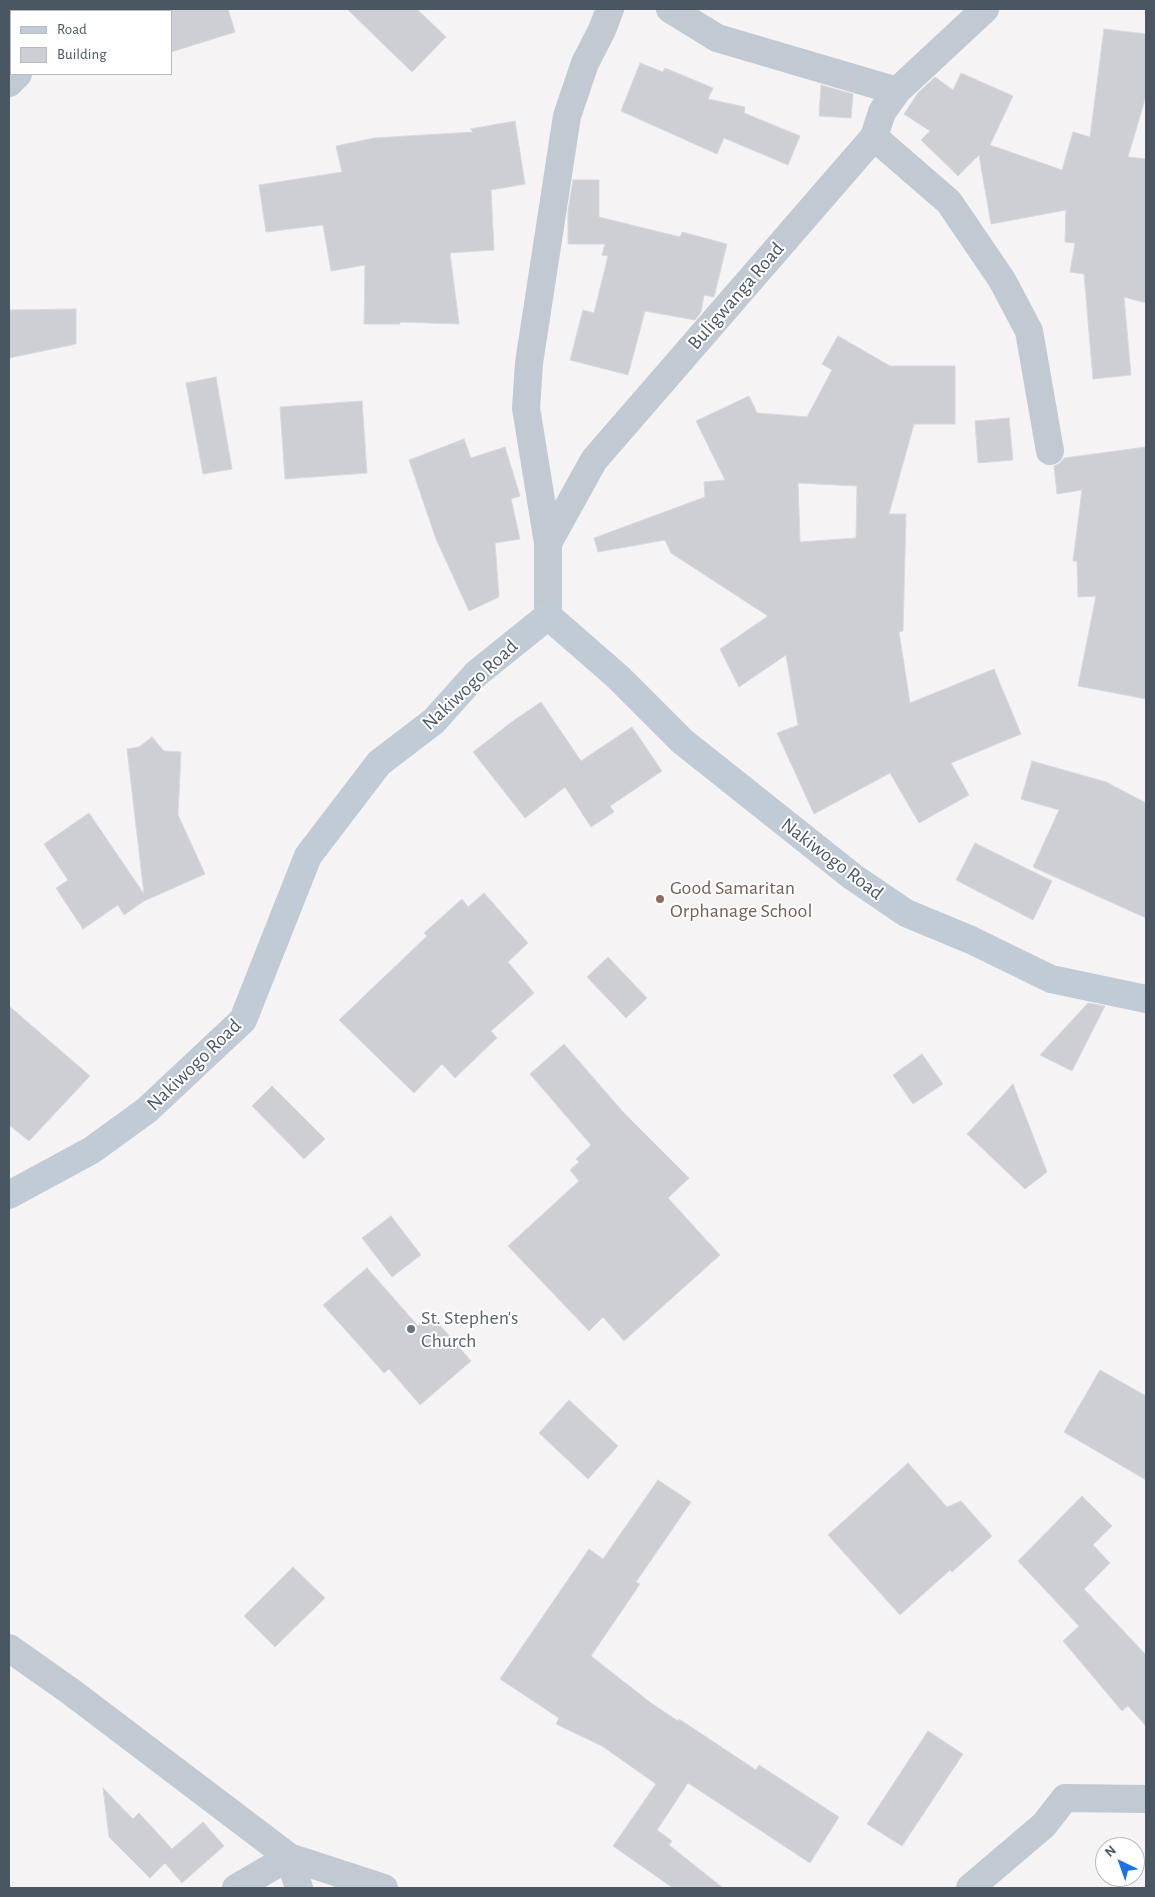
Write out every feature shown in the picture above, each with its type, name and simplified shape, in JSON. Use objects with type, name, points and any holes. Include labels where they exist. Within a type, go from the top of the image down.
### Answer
[{"type":"street","points":[[548,543],[526,408],[529,364],[567,116],[585,62],[602,30],[610,9]]},
{"type":"street","points":[[670,9],[717,38],[897,91]]},
{"type":"street","name":"Buligwanga Road","points":[[548,616],[548,543],[594,460],[874,137],[882,112],[897,91],[986,9]]},
{"type":"street","points":[[874,137],[949,202],[1002,280],[1029,331],[1050,451]]},
{"type":"street","name":"Nakiwogo Road","points":[[9,1195],[92,1150],[147,1110],[243,1020],[308,856],[379,763],[434,721],[476,674],[548,616],[618,676],[682,741],[853,877],[906,914],[971,940],[1052,979],[1146,999]]},
{"type":"street","points":[[9,1648],[70,1691],[289,1857],[384,1888]]},
{"type":"street","points":[[970,1888],[1044,1825],[1065,1798],[1146,1799]]},
{"type":"street","points":[[236,1888],[289,1857]]},
{"type":"street","points":[[289,1857],[299,1888]]},
{"type":"building","points":[[228,9],[235,32],[172,52],[171,10]]},
{"type":"building","points":[[347,9],[417,9],[446,37],[412,72]]},
{"type":"building","points":[[1104,29],[1146,34],[1146,96],[1128,157],[1146,159],[1146,303],[1124,297],[1131,375],[1093,379],[1084,274],[1070,272],[1075,243],[1065,242],[1066,210],[991,224],[979,155],[958,176],[921,140],[930,131],[904,114],[918,93],[935,77],[953,90],[961,73],[1013,96],[990,145],[1062,170],[1073,132],[1090,137]]},
{"type":"building","points":[[640,63],[663,72],[665,68],[713,88],[708,99],[745,107],[744,113],[800,136],[788,165],[724,138],[717,154],[621,111]]},
{"type":"building","points":[[821,85],[853,94],[851,118],[819,116]]},
{"type":"building","points":[[515,121],[525,184],[491,190],[494,250],[450,253],[459,324],[400,322],[400,324],[364,324],[365,265],[331,271],[323,225],[266,232],[259,185],[342,172],[336,146],[374,138],[473,132],[470,129]]},
{"type":"building","points":[[573,180],[599,180],[599,217],[680,237],[682,232],[727,244],[714,297],[704,295],[701,312],[695,320],[645,311],[628,375],[570,360],[583,310],[594,313],[608,256],[602,255],[605,244],[568,244],[568,211]]},
{"type":"building","points":[[76,309],[76,344],[9,358],[9,310]]},
{"type":"building","points":[[838,336],[890,366],[955,366],[955,424],[914,424],[889,514],[906,514],[903,631],[899,632],[910,703],[994,669],[1021,734],[951,763],[969,795],[919,823],[890,773],[814,814],[777,733],[798,725],[786,655],[739,687],[720,649],[768,616],[671,553],[665,540],[598,552],[594,538],[705,497],[704,482],[725,480],[696,421],[749,396],[757,413],[807,417],[832,370],[822,364]],"holes":[[[798,483],[857,486],[856,538],[800,542]]]},
{"type":"building","points":[[216,377],[232,469],[203,474],[186,383]]},
{"type":"building","points":[[362,401],[367,473],[285,479],[280,407]]},
{"type":"building","points":[[1009,418],[1013,460],[978,463],[975,421]]},
{"type":"building","points":[[464,439],[471,458],[505,447],[520,496],[511,499],[520,539],[495,543],[499,597],[469,611],[436,539],[409,460]]},
{"type":"building","points":[[1146,447],[1146,699],[1078,686],[1096,596],[1078,597],[1077,561],[1073,561],[1082,490],[1057,494],[1054,466],[1064,458]]},
{"type":"building","points":[[541,702],[581,761],[632,727],[662,771],[610,806],[614,812],[591,827],[565,787],[525,818],[473,752]]},
{"type":"building","points":[[152,737],[164,751],[181,752],[178,815],[205,874],[144,901],[124,915],[118,905],[83,929],[56,888],[68,880],[44,844],[89,813],[144,894],[127,749],[139,747]]},
{"type":"building","points":[[1032,761],[1106,782],[1146,803],[1146,918],[1033,867],[1059,810],[1021,799]]},
{"type":"building","points":[[975,843],[1052,881],[1033,920],[956,880]]},
{"type":"building","points":[[484,893],[528,943],[508,962],[534,993],[491,1031],[497,1038],[455,1078],[442,1064],[414,1093],[339,1020],[427,936],[424,933],[462,899],[468,907]]},
{"type":"building","points":[[608,957],[647,998],[626,1018],[587,977]]},
{"type":"building","points":[[1088,1003],[1105,1006],[1072,1071],[1040,1055]]},
{"type":"building","points":[[9,1006],[90,1076],[29,1141],[9,1125]]},
{"type":"building","points":[[564,1044],[624,1113],[689,1178],[668,1198],[720,1255],[624,1341],[603,1317],[589,1331],[508,1246],[579,1181],[570,1170],[579,1162],[576,1159],[591,1145],[530,1074]]},
{"type":"building","points":[[922,1054],[943,1084],[913,1104],[893,1075]]},
{"type":"building","points":[[1013,1084],[1047,1172],[1025,1189],[967,1134]]},
{"type":"building","points":[[272,1086],[325,1139],[304,1159],[252,1106]]},
{"type":"building","points":[[391,1216],[421,1255],[392,1277],[362,1238]]},
{"type":"building","points":[[367,1268],[418,1326],[431,1315],[471,1361],[420,1405],[389,1369],[384,1373],[323,1305]]},
{"type":"building","points":[[1100,1370],[1146,1396],[1146,1480],[1064,1432]]},
{"type":"building","points":[[569,1400],[618,1446],[588,1479],[539,1433]]},
{"type":"building","points":[[908,1463],[947,1507],[961,1501],[992,1536],[952,1572],[950,1570],[900,1615],[828,1535]]},
{"type":"building","points":[[658,1480],[691,1502],[636,1582],[640,1584],[591,1656],[651,1703],[678,1721],[679,1719],[756,1770],[759,1765],[839,1817],[810,1863],[688,1783],[657,1830],[672,1841],[669,1845],[723,1888],[673,1888],[613,1846],[656,1784],[602,1746],[556,1724],[559,1718],[500,1679],[589,1549],[603,1559]]},
{"type":"building","points":[[1082,1496],[1112,1526],[1093,1545],[1110,1563],[1084,1589],[1146,1655],[1146,1726],[1128,1706],[1122,1711],[1063,1641],[1079,1626],[1018,1561]]},
{"type":"building","points":[[293,1567],[325,1598],[275,1647],[244,1616]]},
{"type":"building","points":[[928,1731],[963,1754],[902,1846],[867,1824]]},
{"type":"building","points":[[103,1788],[133,1819],[139,1813],[172,1849],[203,1822],[224,1846],[182,1883],[165,1863],[150,1878],[109,1837]]},
{"type":"place","name":"Good Samaritan Orphanage School","points":[[660,899]]},
{"type":"place","name":"St. Stephen's Church","points":[[411,1329]]}]
